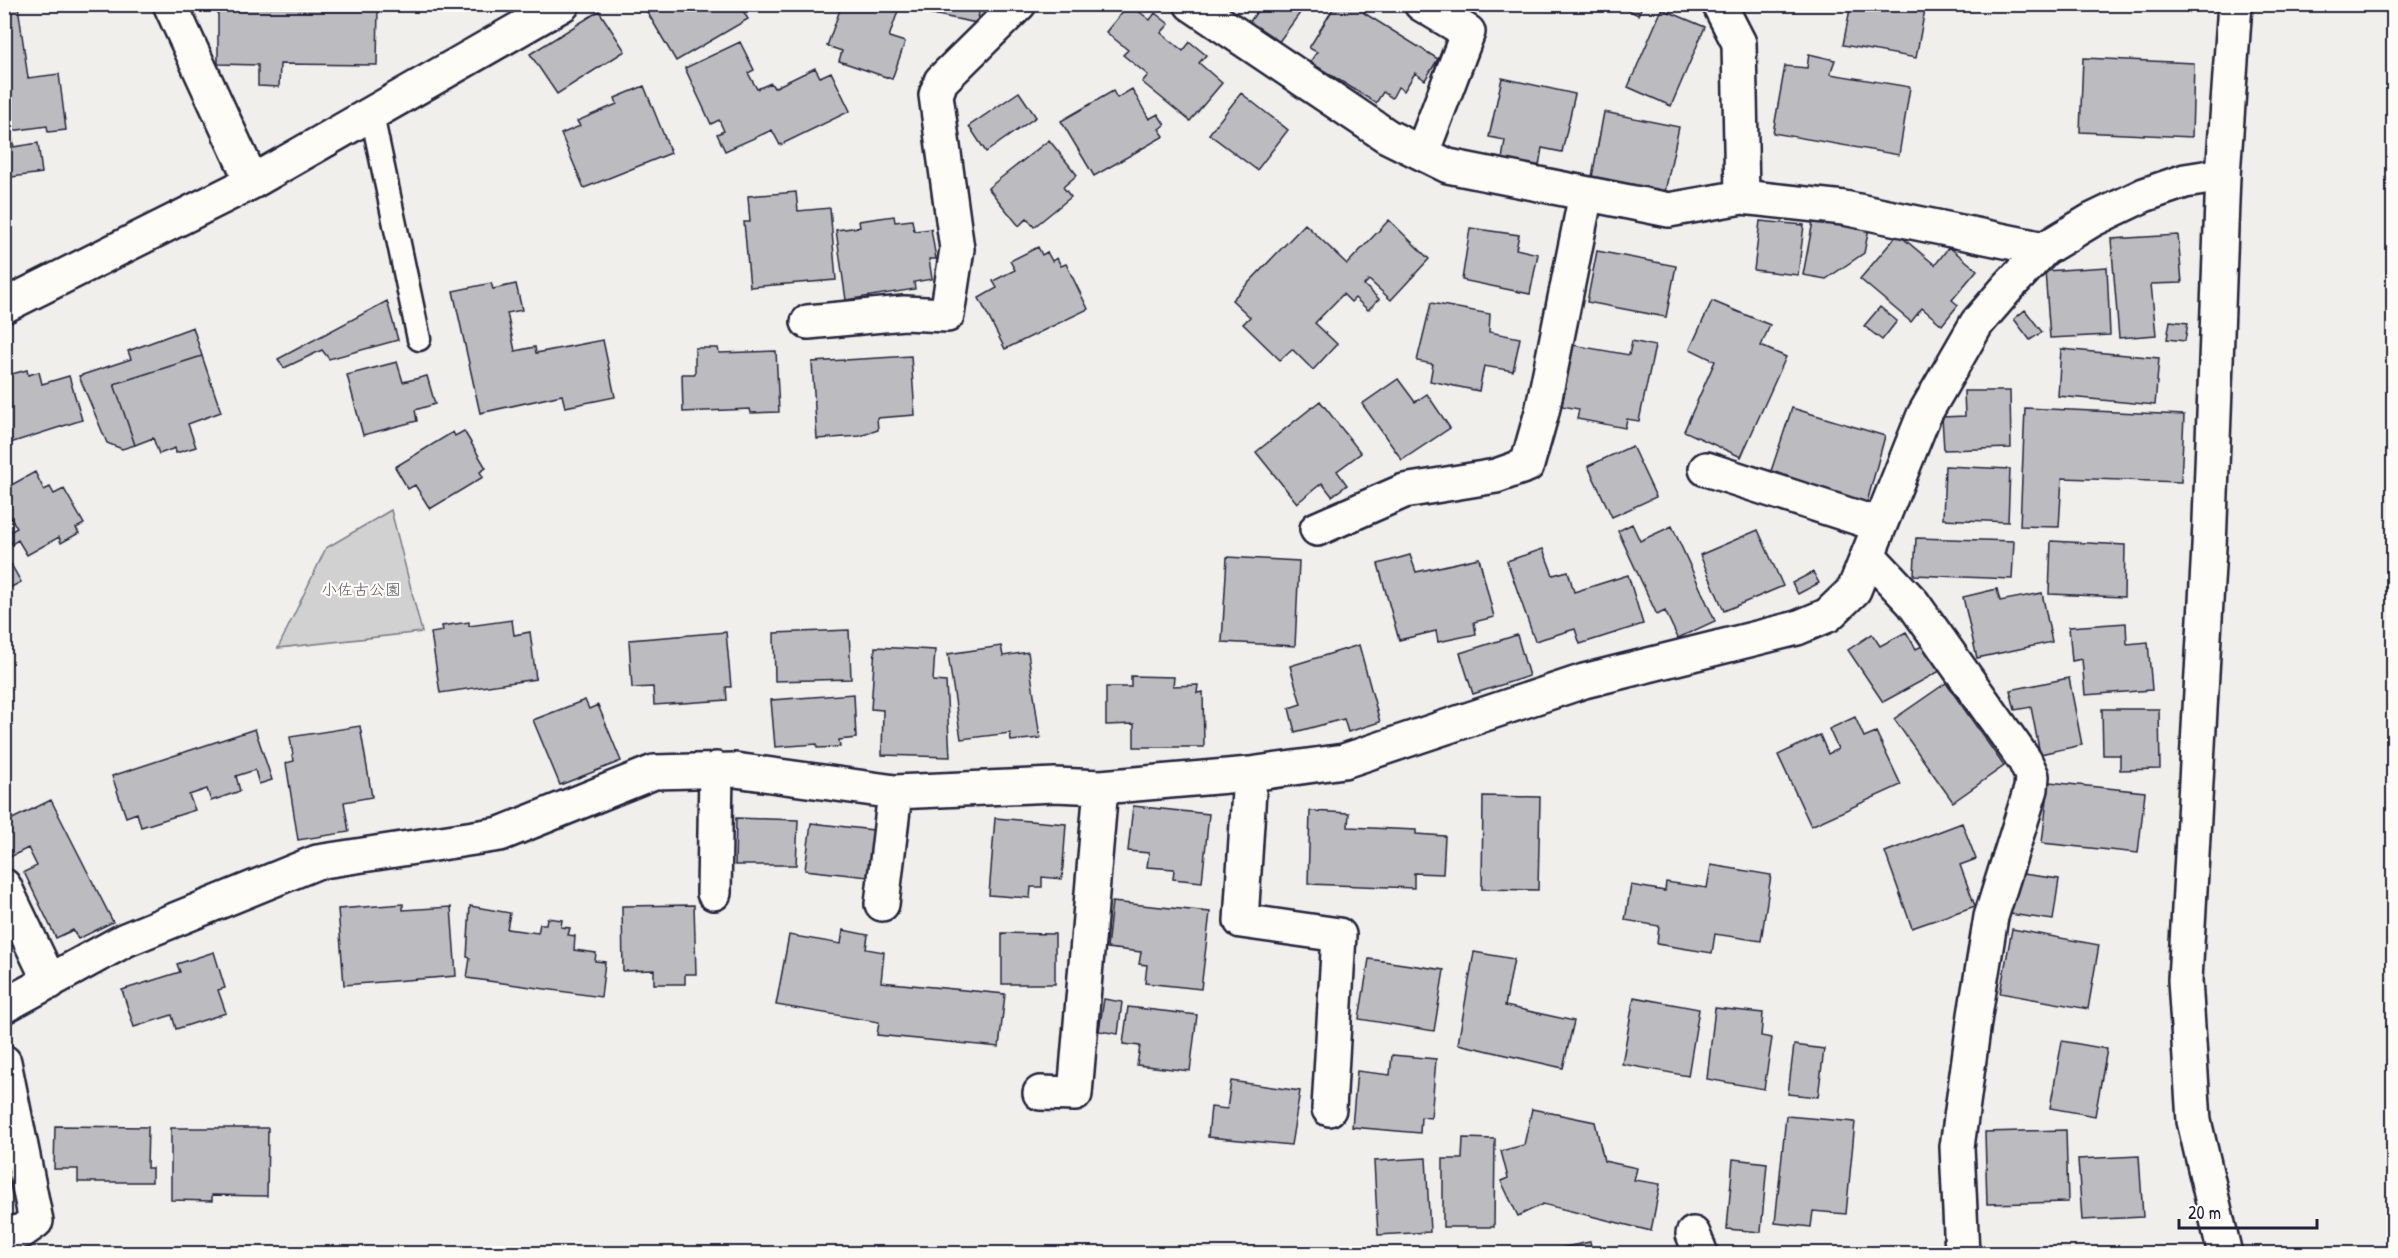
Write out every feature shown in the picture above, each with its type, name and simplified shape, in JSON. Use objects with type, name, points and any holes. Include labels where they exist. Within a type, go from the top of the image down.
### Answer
[{"type":"street","points":[[170,4],[252,182]]},
{"type":"street","points":[[4,306],[252,182],[563,4]]},
{"type":"street","points":[[808,322],[904,313],[947,315],[957,249],[936,95],[941,81],[1019,4]]},
{"type":"street","points":[[1191,4],[1387,136],[1448,166],[1669,210],[1742,197],[1844,208],[2044,249]]},
{"type":"street","points":[[1421,4],[1467,32],[1422,153]]},
{"type":"street","points":[[1719,4],[1739,43],[1742,197]]},
{"type":"street","points":[[2225,1254],[2194,1121],[2185,980],[2209,547],[2223,175],[2235,4]]},
{"type":"street","points":[[5,1010],[50,981],[125,940],[317,862],[500,834],[654,772],[716,769],[895,792],[1055,785],[1101,788],[1250,774],[1344,761],[1584,681],[1797,628],[1828,615],[1854,590],[1924,415],[1951,366],[1977,323],[2044,249],[2092,220],[2144,195],[2185,181],[2223,175]]},
{"type":"street","points":[[1317,529],[1404,491],[1496,476],[1527,465],[1542,412],[1586,194]]},
{"type":"street","points":[[1706,469],[1874,540],[1913,603],[2025,762],[2032,776],[2031,789],[1991,917],[1975,1015],[1957,1147],[1962,1254]]},
{"type":"street","points":[[714,893],[716,769]]},
{"type":"street","points":[[1250,774],[1241,921],[1339,935],[1329,1109]]},
{"type":"street","points":[[1040,1093],[1075,1094],[1101,788]]},
{"type":"street","points":[[882,904],[895,792]]},
{"type":"street","points":[[4,886],[50,981]]},
{"type":"street","points":[[4,1062],[36,1221],[22,1231],[4,1235]]},
{"type":"lane","points":[[372,115],[419,339]]},
{"type":"green space","name":"小佐古公園","points":[[391,510],[422,632],[278,648],[326,548]]},
{"type":"building","points":[[218,4],[378,4],[377,65],[280,64],[279,87],[258,86],[258,65],[218,64]]},
{"type":"building","points":[[656,4],[739,4],[748,19],[676,61],[646,10]]},
{"type":"building","points":[[842,4],[890,4],[899,8],[889,37],[905,42],[892,79],[839,61],[842,51],[827,46]]},
{"type":"building","points":[[897,4],[981,4],[977,23],[897,7]]},
{"type":"building","points":[[1129,4],[1150,20],[1155,13],[1169,24],[1161,33],[1183,51],[1190,42],[1206,55],[1199,63],[1222,83],[1190,121],[1142,82],[1148,75],[1123,55],[1128,50],[1106,32]]},
{"type":"building","points":[[1262,4],[1288,4],[1300,13],[1278,43],[1249,23]]},
{"type":"building","points":[[1336,4],[1366,4],[1368,6],[1364,13],[1438,59],[1425,80],[1415,73],[1404,91],[1398,87],[1392,98],[1383,92],[1376,103],[1310,62],[1317,52],[1309,48]]},
{"type":"building","points":[[1617,4],[1643,4],[1638,15]]},
{"type":"building","points":[[1851,4],[1926,4],[1916,58],[1843,45]]},
{"type":"building","points":[[18,6],[28,78],[59,74],[66,130],[48,132],[47,126],[11,131],[14,147],[38,143],[42,173],[4,178],[4,7]]},
{"type":"building","points":[[1662,9],[1705,27],[1671,106],[1628,87]]},
{"type":"building","points":[[599,11],[625,51],[557,94],[530,54]]},
{"type":"building","points":[[740,42],[754,70],[748,73],[757,89],[771,83],[774,88],[815,68],[820,77],[831,72],[850,111],[780,145],[772,130],[725,151],[717,134],[724,131],[719,120],[711,124],[685,68]]},
{"type":"building","points":[[1809,54],[1835,60],[1830,74],[1910,87],[1899,155],[1773,133],[1785,66],[1807,68]]},
{"type":"building","points":[[2083,58],[2194,63],[2192,137],[2080,132]]},
{"type":"building","points":[[1502,78],[1575,94],[1562,152],[1542,148],[1539,166],[1502,160],[1505,140],[1489,137]]},
{"type":"building","points":[[644,86],[671,153],[584,188],[561,134],[580,126],[577,121],[617,104],[615,98]]},
{"type":"building","points":[[1132,89],[1149,119],[1158,114],[1165,125],[1159,129],[1164,136],[1094,176],[1061,121],[1113,91],[1117,98]]},
{"type":"building","points":[[1019,92],[1036,117],[986,152],[969,126]]},
{"type":"building","points":[[1241,93],[1288,130],[1257,170],[1209,134]]},
{"type":"building","points":[[1604,112],[1679,127],[1665,192],[1592,177]]},
{"type":"building","points":[[1049,140],[1077,175],[1063,187],[1071,197],[1034,227],[1027,218],[1019,226],[988,188]]},
{"type":"building","points":[[796,192],[798,211],[830,208],[836,280],[750,287],[744,222],[750,222],[748,196]]},
{"type":"building","points":[[894,216],[895,222],[912,220],[914,231],[931,229],[936,259],[929,259],[932,279],[914,282],[915,289],[846,300],[836,230],[860,227],[859,221]]},
{"type":"building","points":[[1814,216],[1869,228],[1864,253],[1826,279],[1803,275]]},
{"type":"building","points":[[1389,220],[1429,259],[1391,300],[1369,280],[1364,285],[1379,299],[1368,310],[1355,298],[1351,302],[1343,294],[1315,323],[1337,344],[1313,370],[1292,349],[1280,360],[1243,324],[1250,317],[1232,300],[1305,224],[1347,264]]},
{"type":"building","points":[[1760,221],[1804,225],[1798,275],[1754,270]]},
{"type":"building","points":[[1470,228],[1519,235],[1516,249],[1538,254],[1530,294],[1462,280]]},
{"type":"building","points":[[1898,234],[1935,265],[1949,247],[1977,270],[1952,300],[1958,305],[1942,325],[1922,308],[1911,322],[1860,279]]},
{"type":"building","points":[[2178,235],[2182,283],[2151,284],[2156,335],[2119,338],[2111,239]]},
{"type":"building","points":[[1038,247],[1042,255],[1047,252],[1052,261],[1057,258],[1061,266],[1066,264],[1088,309],[1005,349],[979,298],[997,288],[993,281],[1015,270],[1010,261]]},
{"type":"building","points":[[1597,251],[1676,266],[1666,317],[1587,302]]},
{"type":"building","points":[[2107,267],[2110,335],[2050,338],[2045,271]]},
{"type":"building","points":[[491,283],[493,289],[516,284],[522,310],[507,313],[515,351],[535,347],[536,353],[603,340],[615,397],[565,407],[562,395],[480,413],[453,291]]},
{"type":"building","points":[[387,301],[398,340],[329,359],[322,350],[284,368],[278,359]]},
{"type":"building","points":[[1712,301],[1770,325],[1761,346],[1786,357],[1741,457],[1684,431],[1715,361],[1690,349]]},
{"type":"building","points":[[1431,303],[1490,314],[1489,332],[1520,338],[1513,371],[1484,366],[1479,391],[1430,381],[1433,364],[1417,361]]},
{"type":"building","points":[[1880,307],[1897,321],[1882,340],[1864,326]]},
{"type":"building","points":[[2025,310],[2042,332],[2030,340],[2014,319]]},
{"type":"building","points":[[2170,321],[2188,323],[2185,341],[2167,339]]},
{"type":"building","points":[[193,327],[202,356],[114,384],[135,445],[122,449],[107,443],[79,376],[131,359],[128,351]]},
{"type":"building","points":[[1632,341],[1655,346],[1639,421],[1627,419],[1625,428],[1577,419],[1579,409],[1562,406],[1573,345],[1629,355]]},
{"type":"building","points":[[695,348],[718,348],[719,353],[776,351],[779,412],[751,413],[750,409],[683,412],[682,374],[695,374]]},
{"type":"building","points":[[2061,349],[2159,358],[2155,405],[2058,396]]},
{"type":"building","points":[[202,356],[221,412],[188,424],[196,447],[176,453],[175,448],[159,454],[153,438],[135,445],[114,384]]},
{"type":"building","points":[[911,356],[915,415],[877,418],[878,430],[860,436],[817,439],[812,362]]},
{"type":"building","points":[[397,362],[403,382],[427,376],[435,404],[415,410],[417,421],[363,435],[347,375]]},
{"type":"building","points":[[27,370],[28,375],[39,372],[42,384],[69,376],[82,420],[4,445],[4,376]]},
{"type":"building","points":[[1398,379],[1415,402],[1427,394],[1450,428],[1402,460],[1362,404]]},
{"type":"building","points":[[1964,391],[2010,391],[2011,448],[1944,450],[1942,417],[1965,416]]},
{"type":"building","points":[[1320,401],[1361,453],[1337,471],[1347,485],[1332,496],[1322,483],[1297,503],[1256,452]]},
{"type":"building","points":[[1792,408],[1885,436],[1866,506],[1770,474]]},
{"type":"building","points":[[2025,408],[2184,415],[2181,482],[2062,478],[2059,527],[2020,526]]},
{"type":"building","points":[[464,431],[486,468],[480,472],[483,477],[430,509],[415,485],[408,489],[395,467],[453,432],[455,436]]},
{"type":"building","points":[[1632,446],[1656,497],[1612,517],[1588,466]]},
{"type":"building","points":[[1945,466],[2010,469],[2008,522],[1943,519]]},
{"type":"building","points":[[35,472],[44,490],[50,487],[54,494],[64,489],[84,524],[76,528],[79,533],[61,543],[59,537],[27,555],[18,540],[12,544],[6,534],[17,528],[8,513],[4,515],[4,489]]},
{"type":"building","points":[[1632,524],[1640,541],[1672,526],[1715,621],[1678,638],[1665,611],[1657,615],[1618,531]]},
{"type":"building","points":[[1758,530],[1783,586],[1724,611],[1700,555]]},
{"type":"building","points":[[1916,538],[2014,541],[2012,579],[1914,575]]},
{"type":"building","points":[[2051,541],[2125,545],[2124,597],[2049,594]]},
{"type":"building","points":[[1543,549],[1553,575],[1568,571],[1574,592],[1628,575],[1643,624],[1580,644],[1575,629],[1535,641],[1507,561]]},
{"type":"building","points":[[4,552],[21,582],[4,591]]},
{"type":"building","points":[[1410,555],[1416,572],[1479,558],[1494,617],[1474,622],[1476,634],[1438,642],[1436,631],[1399,640],[1378,564]]},
{"type":"building","points":[[1227,557],[1299,561],[1295,646],[1222,642]]},
{"type":"building","points":[[1813,572],[1819,583],[1798,594],[1792,583]]},
{"type":"building","points":[[1997,589],[2000,601],[2042,593],[2052,642],[1977,658],[1963,597]]},
{"type":"building","points":[[512,620],[514,635],[530,632],[536,679],[440,693],[431,633],[443,631],[442,626],[469,622],[469,626]]},
{"type":"building","points":[[2126,623],[2127,644],[2148,642],[2152,690],[2085,695],[2082,659],[2072,661],[2069,627]]},
{"type":"building","points":[[849,630],[851,679],[775,681],[774,633]]},
{"type":"building","points":[[726,632],[731,687],[726,687],[727,700],[654,705],[653,687],[632,688],[629,640]]},
{"type":"building","points":[[1906,632],[1916,649],[1926,644],[1940,671],[1883,702],[1848,650],[1872,634],[1880,646]]},
{"type":"building","points":[[1517,635],[1529,676],[1473,694],[1460,653]]},
{"type":"building","points":[[1359,645],[1380,722],[1348,732],[1344,719],[1295,732],[1289,708],[1301,704],[1290,666]]},
{"type":"building","points":[[1001,646],[1003,656],[1028,652],[1040,738],[1011,741],[1010,733],[961,739],[948,654]]},
{"type":"building","points":[[875,647],[935,650],[933,681],[946,682],[950,757],[882,755],[883,710],[871,709]]},
{"type":"building","points":[[1131,676],[1174,677],[1173,686],[1198,685],[1197,693],[1203,692],[1204,747],[1134,747],[1134,724],[1106,725],[1106,687],[1131,687]]},
{"type":"building","points":[[2069,678],[2082,745],[2040,754],[2031,707],[2015,710],[2010,690]]},
{"type":"building","points":[[1946,683],[2004,766],[1953,802],[1894,719]]},
{"type":"building","points":[[854,694],[856,738],[839,740],[840,747],[817,748],[817,744],[775,747],[771,700]]},
{"type":"building","points":[[585,700],[589,709],[598,705],[621,761],[560,785],[533,720]]},
{"type":"building","points":[[2102,709],[2159,709],[2160,769],[2120,770],[2120,755],[2103,755]]},
{"type":"building","points":[[1855,717],[1864,737],[1876,732],[1901,785],[1811,826],[1778,755],[1820,735],[1828,754],[1838,749],[1829,729]]},
{"type":"building","points":[[360,726],[372,797],[344,802],[349,832],[298,840],[286,763],[294,761],[290,737]]},
{"type":"building","points":[[255,729],[272,780],[259,784],[255,770],[236,776],[240,791],[211,801],[207,789],[189,795],[195,810],[141,827],[137,813],[126,817],[112,776]]},
{"type":"building","points":[[2049,782],[2145,792],[2138,853],[2042,843]]},
{"type":"building","points":[[1483,796],[1540,797],[1538,890],[1482,889]]},
{"type":"building","points":[[51,800],[113,922],[78,939],[73,930],[56,938],[24,872],[37,866],[28,848],[10,857],[4,846],[4,823]]},
{"type":"building","points":[[1133,806],[1209,814],[1202,882],[1173,879],[1174,869],[1147,867],[1149,853],[1128,851]]},
{"type":"building","points":[[1310,811],[1349,813],[1348,827],[1416,830],[1416,834],[1445,836],[1443,874],[1414,873],[1414,888],[1308,884]]},
{"type":"building","points":[[736,818],[798,820],[796,865],[735,865]]},
{"type":"building","points":[[995,818],[1066,824],[1062,879],[1042,877],[1042,887],[1031,887],[1030,898],[989,895]]},
{"type":"building","points":[[811,823],[873,830],[868,877],[805,870]]},
{"type":"building","points":[[1962,823],[1976,859],[1960,865],[1975,906],[1912,928],[1885,852]]},
{"type":"building","points":[[1711,865],[1771,875],[1761,941],[1715,934],[1712,953],[1657,944],[1659,926],[1625,920],[1631,885],[1665,891],[1666,882],[1707,888]]},
{"type":"building","points":[[2016,873],[2059,879],[2053,920],[2010,914]]},
{"type":"building","points":[[1112,902],[1210,912],[1201,989],[1145,983],[1147,965],[1139,964],[1141,952],[1107,948]]},
{"type":"building","points":[[403,904],[403,910],[451,907],[456,976],[344,985],[338,909]]},
{"type":"building","points":[[694,905],[696,974],[685,974],[685,984],[654,984],[654,970],[623,971],[622,906]]},
{"type":"building","points":[[470,906],[510,913],[507,929],[538,933],[540,924],[546,924],[547,918],[562,920],[561,927],[570,928],[568,935],[575,936],[574,950],[596,953],[595,961],[605,962],[601,997],[467,978],[470,958],[467,957]]},
{"type":"building","points":[[2012,929],[2099,945],[2088,1009],[2000,993]]},
{"type":"building","points":[[843,930],[868,935],[866,949],[884,952],[881,982],[1005,994],[999,1047],[877,1035],[879,1022],[776,1005],[789,935],[841,944]]},
{"type":"building","points":[[1002,933],[1055,934],[1055,984],[1002,984]]},
{"type":"building","points":[[214,952],[225,988],[218,990],[226,1013],[176,1029],[172,1015],[134,1027],[122,990],[180,972],[177,964]]},
{"type":"building","points":[[1474,952],[1514,959],[1505,1006],[1574,1021],[1563,1068],[1458,1044]]},
{"type":"building","points":[[1369,959],[1444,970],[1434,1031],[1359,1019]]},
{"type":"building","points":[[1634,997],[1699,1009],[1688,1076],[1622,1064]]},
{"type":"building","points":[[1104,999],[1122,1002],[1118,1034],[1099,1031]]},
{"type":"building","points":[[1128,1007],[1197,1015],[1190,1071],[1137,1065],[1140,1046],[1123,1044]]},
{"type":"building","points":[[1715,1008],[1763,1013],[1761,1036],[1772,1038],[1764,1089],[1707,1079]]},
{"type":"building","points":[[2062,1041],[2107,1049],[2095,1116],[2050,1108]]},
{"type":"building","points":[[1794,1045],[1824,1049],[1818,1097],[1788,1094]]},
{"type":"building","points":[[1392,1055],[1436,1059],[1431,1118],[1421,1117],[1420,1133],[1352,1127],[1357,1071],[1390,1075]]},
{"type":"building","points":[[1231,1081],[1300,1091],[1291,1145],[1208,1137],[1211,1107],[1227,1109]]},
{"type":"building","points":[[1532,1109],[1595,1122],[1604,1161],[1637,1168],[1634,1180],[1660,1184],[1651,1231],[1543,1204],[1518,1216],[1501,1181],[1508,1178],[1501,1151],[1524,1145]]},
{"type":"building","points":[[1786,1116],[1855,1122],[1846,1214],[1813,1211],[1811,1227],[1775,1223]]},
{"type":"building","points":[[55,1126],[148,1127],[147,1168],[152,1168],[152,1182],[78,1182],[78,1169],[54,1169]]},
{"type":"building","points":[[171,1128],[268,1128],[267,1196],[212,1195],[212,1201],[171,1200]]},
{"type":"building","points":[[2066,1130],[2068,1202],[1987,1204],[1985,1132]]},
{"type":"building","points":[[1463,1138],[1495,1139],[1494,1227],[1443,1227],[1443,1159],[1462,1159]]},
{"type":"building","points":[[2139,1156],[2143,1217],[2082,1220],[2078,1159]]},
{"type":"building","points":[[1426,1158],[1430,1232],[1378,1235],[1374,1161]]},
{"type":"building","points":[[1733,1159],[1767,1163],[1761,1232],[1727,1229]]},
{"type":"building","points":[[1590,1242],[1593,1254],[1531,1254]]},
{"type":"building","points":[[2150,1247],[2150,1254],[2084,1254],[2084,1253]]}]
